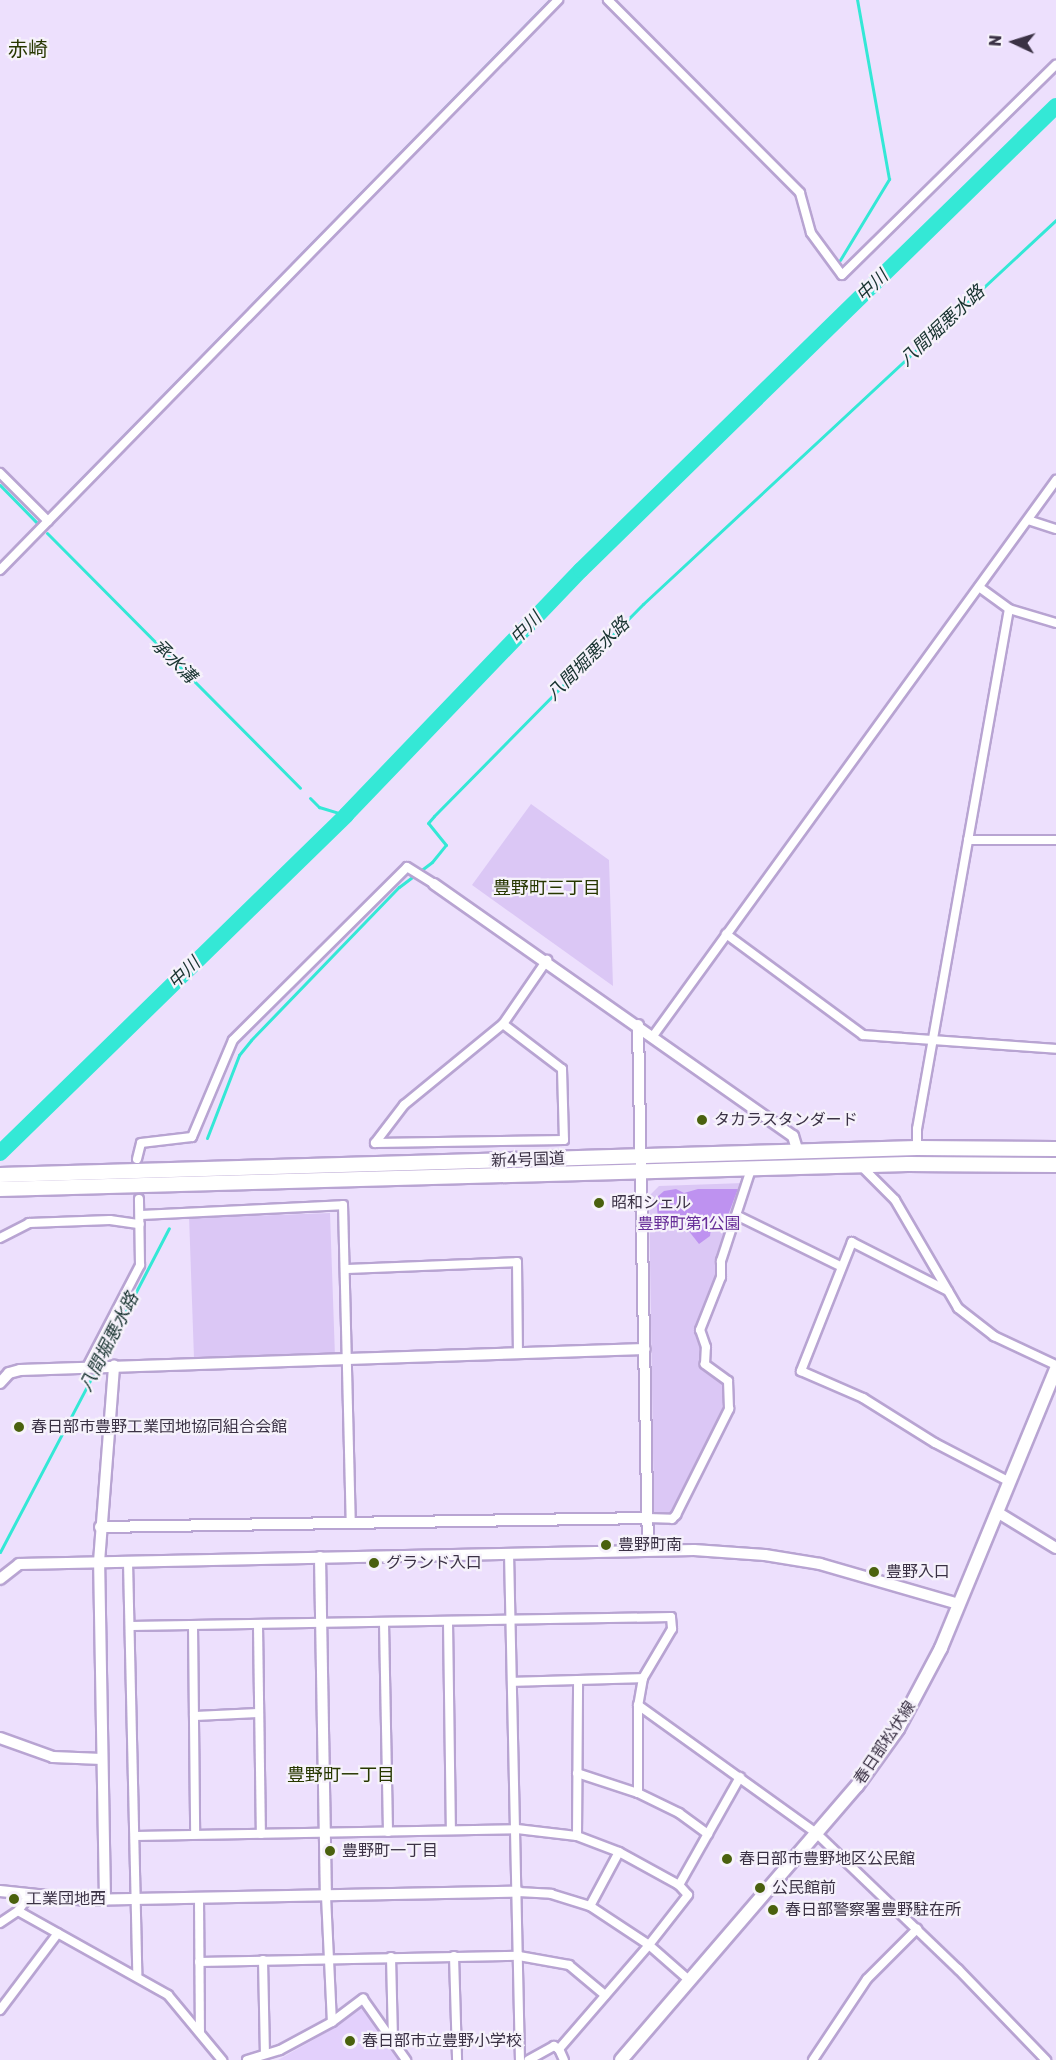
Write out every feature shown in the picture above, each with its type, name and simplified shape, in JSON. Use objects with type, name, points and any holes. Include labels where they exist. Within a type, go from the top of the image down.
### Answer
[{"type":"highway","name":"新4号国道","points":[[0,1175],[917,1148],[1056,1149]]},
{"type":"highway","name":"新4号国道","points":[[0,1189],[860,1166],[1056,1165]]},
{"type":"main road","name":"春日部松伏線","points":[[621,2060],[816,1833],[898,1729],[942,1648],[997,1512],[1053,1384],[1056,1367]]},
{"type":"street","points":[[0,570],[558,0]]},
{"type":"street","points":[[608,0],[800,193],[811,233],[842,275],[1056,65]]},
{"type":"street","points":[[0,473],[48,521]]},
{"type":"street","points":[[653,1036],[1056,480]]},
{"type":"street","points":[[1028,520],[1056,529]]},
{"type":"street","points":[[980,587],[1009,609],[1056,623]]},
{"type":"street","points":[[917,1148],[933,1043],[1009,609]]},
{"type":"street","points":[[968,840],[1056,840]]},
{"type":"street","points":[[137,1159],[141,1143],[192,1137],[233,1040],[367,904],[407,867],[547,960],[794,1136],[798,1152]]},
{"type":"street","points":[[726,934],[863,1035],[933,1043],[1056,1049]]},
{"type":"street","points":[[503,1024],[562,1068],[564,1140],[375,1143],[404,1105],[503,1024],[547,960]]},
{"type":"street","points":[[638,1025],[648,1550]]},
{"type":"street","points":[[860,1166],[895,1200],[958,1308],[994,1336],[1056,1367]]},
{"type":"street","points":[[100,1527],[672,1519],[729,1409],[728,1381],[705,1364],[706,1347],[700,1330],[738,1216],[751,1169]]},
{"type":"street","points":[[89,1367],[140,1265],[139,1199]]},
{"type":"street","points":[[140,1215],[343,1204],[351,1522]]},
{"type":"street","points":[[738,1216],[840,1266]]},
{"type":"street","points":[[0,1238],[29,1223],[110,1220],[140,1224]]},
{"type":"street","points":[[948,1292],[852,1242],[840,1266],[801,1371],[863,1398],[935,1443],[1010,1482]]},
{"type":"street","points":[[345,1269],[517,1262],[518,1353]]},
{"type":"street","points":[[0,1383],[14,1371],[89,1367],[645,1349]]},
{"type":"street","points":[[105,1900],[99,1562],[109,1366]]},
{"type":"street","points":[[997,1512],[1056,1548]]},
{"type":"street","points":[[0,1579],[19,1564],[648,1550],[729,1551],[793,1559],[959,1604]]},
{"type":"street","points":[[509,1553],[517,1828],[520,2060]]},
{"type":"street","points":[[320,1557],[327,1959],[332,2022]]},
{"type":"street","points":[[128,1562],[137,1974]]},
{"type":"street","points":[[131,1626],[258,1626],[671,1617],[672,1629],[643,1678],[638,1705],[638,1793]]},
{"type":"street","points":[[448,1622],[451,1830]]},
{"type":"street","points":[[384,1623],[388,1832]]},
{"type":"street","points":[[193,1626],[195,1834]]},
{"type":"street","points":[[258,1626],[261,1833]]},
{"type":"street","points":[[512,1682],[643,1678]]},
{"type":"street","points":[[577,1836],[578,1680]]},
{"type":"street","points":[[638,1705],[816,1833],[917,1929],[1046,2060]]},
{"type":"street","points":[[194,1716],[259,1713]]},
{"type":"street","points":[[0,1737],[53,1757],[102,1759]]},
{"type":"street","points":[[577,1773],[638,1793],[679,1813],[708,1834]]},
{"type":"street","points":[[679,1885],[740,1777]]},
{"type":"street","points":[[135,1836],[517,1828],[577,1836],[619,1852],[679,1885],[688,1895],[649,1945],[559,2049]]},
{"type":"street","points":[[590,1906],[619,1852]]},
{"type":"street","points":[[0,1891],[28,1896],[105,1900],[518,1892],[551,1894],[590,1906],[649,1945],[690,1981]]},
{"type":"street","points":[[0,1923],[18,1911],[28,1896]]},
{"type":"street","points":[[199,1898],[201,2032]]},
{"type":"street","points":[[18,1911],[108,1964],[137,1974],[168,1995],[222,2060]]},
{"type":"street","points":[[813,2060],[867,1979],[917,1929]]},
{"type":"street","points":[[0,2010],[58,1933]]},
{"type":"street","points":[[453,1956],[457,2060]]},
{"type":"street","points":[[200,1962],[519,1956],[569,1965],[605,1995]]},
{"type":"street","points":[[391,1957],[393,2042]]},
{"type":"street","points":[[263,1960],[265,2053]]},
{"type":"street","points":[[248,2060],[280,2050],[332,2022],[363,1999],[406,2060]]},
{"type":"street","points":[[529,2060],[554,2046],[559,2049],[564,2060]]},
{"type":"shaded area","name":"春日部市立豊野小学校","points":[[359,2007],[364,2007],[402,2060],[278,2060],[327,2032]]},
{"type":"green space","points":[[531,804],[609,860],[613,986],[472,885]]},
{"type":"green space","name":"豊野町第1公園","points":[[744,1183],[716,1264],[716,1278],[695,1330],[701,1347],[700,1365],[725,1385],[721,1420],[671,1513],[654,1516],[649,1196],[659,1186]]},
{"type":"green space","points":[[676,1189],[684,1193],[698,1189],[738,1189],[725,1223],[712,1221],[710,1236],[699,1244],[688,1230],[679,1229],[672,1221],[667,1228],[659,1228],[656,1198],[664,1191]]},
{"type":"green space","points":[[330,1213],[335,1353],[194,1358],[189,1218]]},
{"type":"waterway","points":[[51,510],[550,0]]},
{"type":"waterway","points":[[840,260],[889,179],[857,0]]},
{"type":"waterway","name":"中川","points":[[0,1153],[346,815],[581,570],[1056,106]]},
{"type":"waterway","name":"八間堀悪水路","points":[[207,1138],[239,1055],[251,1040],[399,887],[432,862],[446,845],[428,823],[434,816],[643,604],[1056,220]]},
{"type":"waterway","name":"承水溝","points":[[0,485],[38,524]]},
{"type":"waterway","name":"承水溝","points":[[47,533],[300,788]]},
{"type":"waterway","name":"承水溝","points":[[310,798],[319,807],[346,815]]},
{"type":"waterway","name":"八間堀悪水路","points":[[98,1365],[169,1228]]},
{"type":"waterway","name":"八間堀悪水路","points":[[0,1552],[95,1371]]},
{"type":"tunnel","points":[[137,1159],[139,1199]]},
{"type":"place","name":"タカラスタンダード","points":[[702,1120]]},
{"type":"place","name":"昭和シェル","points":[[599,1203]]},
{"type":"place","name":"春日部市豊野工業団地協同組合会館","points":[[19,1427]]},
{"type":"place","name":"豊野町南","points":[[606,1545]]},
{"type":"place","name":"グランド入口","points":[[374,1563]]},
{"type":"place","name":"豊野入口","points":[[874,1572]]},
{"type":"place","name":"豊野町一丁目","points":[[330,1851]]},
{"type":"place","name":"春日部市豊野地区公民館","points":[[727,1859]]},
{"type":"place","name":"公民館前","points":[[760,1888]]},
{"type":"place","name":"工業団地西","points":[[14,1899]]},
{"type":"place","name":"春日部警察署豊野駐在所","points":[[773,1910]]},
{"type":"place","name":"春日部市立豊野小学校","points":[[350,2041]]},
{"type":"district","name":"赤崎","points":[[28,49]]},
{"type":"district","name":"豊野町三丁目","points":[[547,888]]},
{"type":"district","name":"豊野町一丁目","points":[[341,1775]]}]
